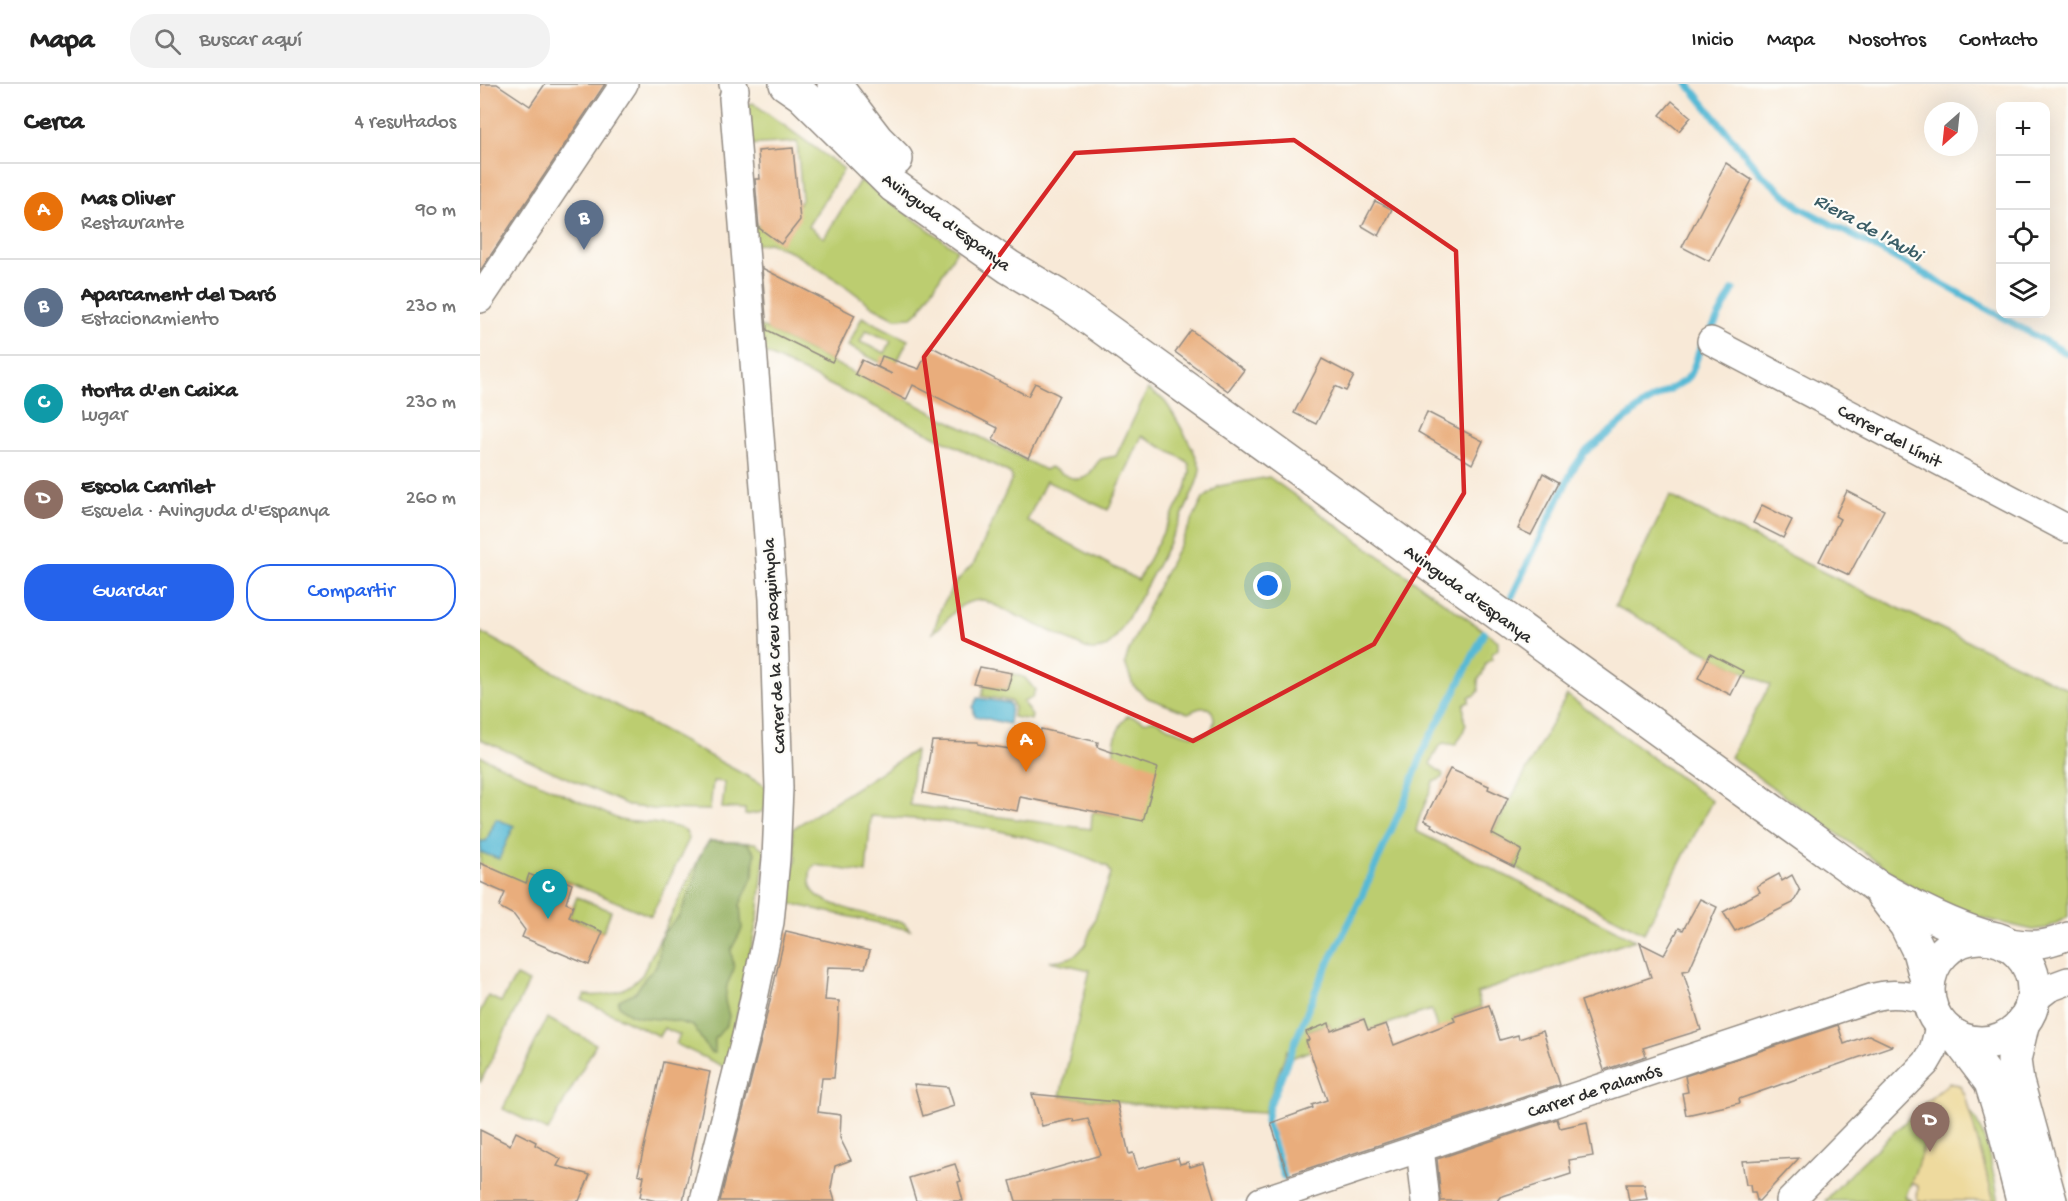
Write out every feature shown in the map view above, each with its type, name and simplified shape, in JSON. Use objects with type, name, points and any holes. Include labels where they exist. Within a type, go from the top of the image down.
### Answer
[{"type":"main road","name":"Avinguda d'Espanya","points":[[786,84],[802,95],[894,186],[1009,267],[1063,299],[1876,886],[1953,927],[1992,939]]},
{"type":"main road","name":"Avinguda d'Espanya","points":[[834,84],[877,140],[938,199],[1018,258],[1063,299]]},
{"type":"main road","name":"Avinguda d'Espanya","points":[[1876,886],[1906,925],[1919,951],[1939,1011],[1990,1082],[2001,1111],[2023,1201]]},
{"type":"main road","points":[[1970,938],[1992,939],[2012,947],[2027,964],[2034,986],[2043,998],[2012,1033],[1997,1040],[1981,1043],[1939,1011],[1936,961],[1948,949],[1970,938]]},
{"type":"main road","points":[[2043,998],[2014,1060],[2017,1082],[2050,1201]]},
{"type":"street","points":[[480,299],[624,84]]},
{"type":"street","name":"Carrer de la Creu Roquinyola","points":[[704,1201],[746,1036],[770,922],[778,833],[779,788],[772,599],[733,84]]},
{"type":"street","name":"Carrer del Límit","points":[[1711,341],[2068,529]]},
{"type":"street","points":[[1992,939],[2026,945],[2043,945],[2068,936]]},
{"type":"street","name":"Carrer de Palamós","points":[[1261,1201],[1888,993],[1914,997],[1939,1011]]},
{"type":"street","points":[[1790,1201],[1926,1063],[1934,1051],[1939,1011]]},
{"type":"street","points":[[1420,1148],[1426,1201]]},
{"type":"highlighted area","points":[[1294,140],[1456,251],[1464,493],[1374,644],[1193,741],[963,639],[924,357],[1075,153]]},
{"type":"green space","points":[[753,103],[844,169],[808,226],[824,238],[860,180],[957,250],[920,310],[912,317],[895,318],[872,306],[840,282],[790,251],[769,243],[753,245],[751,221],[781,243],[791,217],[802,199],[797,142],[746,145],[743,106]]},
{"type":"green space","points":[[862,317],[908,340],[884,388],[1045,470],[1050,467],[1075,479],[1085,477],[1101,459],[1116,456],[1148,389],[1164,401],[1185,435],[1200,468],[1177,527],[1132,612],[1109,645],[1102,649],[1090,650],[984,600],[961,606],[933,633],[941,608],[955,583],[974,563],[1012,479],[1011,474],[761,351],[758,325],[872,382],[881,363],[848,346]],"holes":[[[866,330],[891,341],[885,353],[860,342]],[[1142,436],[1185,460],[1189,464],[1190,472],[1186,489],[1138,580],[1027,521],[1046,481],[1108,510]]]},
{"type":"green space","points":[[1269,477],[1498,641],[1498,649],[1492,654],[1492,659],[1486,663],[1478,679],[1479,691],[1476,695],[1469,697],[1469,702],[1464,704],[1466,724],[1461,737],[1455,745],[1443,743],[1437,749],[1430,764],[1443,774],[1442,778],[1433,782],[1416,831],[1635,940],[1477,993],[1481,1007],[1453,1017],[1457,1029],[1439,1033],[1431,1010],[1368,1030],[1364,1019],[1331,1031],[1329,1023],[1307,1031],[1310,1051],[1291,1058],[1287,1050],[1264,1113],[1175,1108],[1060,1096],[1090,970],[1050,961],[1071,957],[1079,952],[1086,943],[1111,874],[1108,867],[1052,844],[1022,836],[962,824],[871,816],[866,873],[815,865],[810,872],[811,887],[821,898],[831,903],[904,923],[910,930],[783,902],[796,859],[792,829],[915,750],[910,805],[1091,829],[1094,812],[1143,820],[1114,753],[1115,738],[1124,720],[1129,716],[1144,721],[1154,720],[1178,732],[1202,735],[1210,731],[1214,719],[1212,712],[1206,708],[1188,713],[1148,698],[1133,685],[1125,663],[1128,653],[1153,597],[1203,499],[1219,486]]},
{"type":"green space","points":[[1670,496],[2068,689],[2068,917],[2047,928],[2033,930],[1965,914],[1919,892],[1730,757],[1770,685],[1615,606]]},
{"type":"green space","points":[[480,632],[769,788],[767,806],[762,812],[745,815],[745,809],[722,808],[725,782],[713,781],[710,810],[653,809],[630,806],[480,739]]},
{"type":"green space","points":[[1012,673],[1025,678],[1035,690],[1032,698],[1023,702],[1032,716],[1031,720],[1013,717],[1014,706],[1011,701],[982,696],[984,686],[1007,690]]},
{"type":"green space","points":[[1567,695],[1712,801],[1644,933],[1514,867],[1522,850],[1492,834]]},
{"type":"green space","points":[[480,756],[620,820],[673,826],[686,831],[689,839],[651,916],[554,876],[550,883],[529,875],[521,894],[480,863]]},
{"type":"green space","points":[[710,841],[755,843],[765,850],[758,916],[726,1068],[676,1044],[680,1035],[664,1028],[659,1036],[582,1000],[585,995],[616,992],[630,986],[642,975],[704,848]]},
{"type":"green space","points":[[710,841],[747,843],[755,853],[753,876],[740,905],[742,929],[731,950],[734,969],[727,985],[725,1001],[729,1016],[727,1024],[715,1039],[715,1053],[710,1052],[693,1026],[672,1020],[635,1016],[618,1004],[619,1000],[636,992],[656,966],[660,941],[664,932],[680,915],[696,876],[697,862]]},
{"type":"green space","points":[[577,897],[611,911],[603,932],[569,917]]},
{"type":"green space","points":[[516,976],[529,982],[480,1083],[480,1012],[488,996],[501,1002]]},
{"type":"green space","points":[[547,1018],[596,1044],[548,1131],[503,1109]]},
{"type":"green space","points":[[1925,1103],[1929,1106],[1930,1127],[1919,1165],[1905,1197],[1913,1201],[1825,1201],[1851,1173]]},
{"type":"green space","points":[[1969,1111],[1985,1140],[1999,1201],[1994,1201]]},
{"type":"sand","points":[[1949,1083],[1959,1085],[1965,1095],[1994,1201],[1917,1201],[1918,1186],[1911,1183],[1930,1128],[1929,1106],[1925,1103]]},
{"type":"water","points":[[978,698],[1009,703],[1011,706],[1009,724],[975,716],[973,707]]},
{"type":"water","points":[[496,819],[514,826],[499,859],[480,852],[481,841],[486,841]]},
{"type":"building","points":[[480,84],[497,84],[530,106],[545,84],[605,84],[480,271]]},
{"type":"building","points":[[1672,101],[1691,117],[1679,131],[1660,115]]},
{"type":"building","points":[[793,148],[800,220],[781,244],[759,228],[755,179],[760,179],[758,151]]},
{"type":"building","points":[[1726,163],[1752,180],[1709,261],[1682,247]]},
{"type":"building","points":[[1375,201],[1392,209],[1379,236],[1362,226]]},
{"type":"building","points":[[762,268],[855,315],[832,362],[767,330]]},
{"type":"building","points":[[1191,330],[1244,370],[1228,391],[1175,352]]},
{"type":"building","points":[[930,346],[1028,396],[1035,383],[1059,395],[1028,458],[993,440],[998,428],[913,385],[906,400],[855,374],[862,360],[892,374],[878,367],[882,356],[919,369]]},
{"type":"building","points":[[1322,359],[1354,376],[1346,391],[1335,386],[1316,424],[1294,413]]},
{"type":"building","points":[[1427,412],[1483,441],[1472,464],[1418,432]]},
{"type":"building","points":[[1543,473],[1559,482],[1531,535],[1518,529]]},
{"type":"building","points":[[1847,491],[1884,510],[1849,575],[1819,561],[1840,519],[1835,516]]},
{"type":"building","points":[[1762,505],[1792,520],[1783,538],[1753,523]]},
{"type":"building","points":[[1710,654],[1743,671],[1731,695],[1698,678]]},
{"type":"building","points":[[980,667],[1012,673],[1007,690],[974,684]]},
{"type":"building","points":[[1041,729],[1098,742],[1097,747],[1158,768],[1143,821],[1020,797],[1017,811],[923,793],[932,741],[978,742],[978,744],[1037,753]]},
{"type":"building","points":[[1450,769],[1489,786],[1488,789],[1508,798],[1492,834],[1522,850],[1514,867],[1431,826],[1432,824],[1424,820]]},
{"type":"building","points":[[480,863],[526,883],[529,874],[550,883],[554,876],[572,884],[566,903],[573,906],[569,917],[603,932],[589,965],[522,937],[525,930],[514,915],[499,907],[505,893],[480,882]]},
{"type":"building","points":[[1779,874],[1782,881],[1792,875],[1800,891],[1793,903],[1735,931],[1723,912],[1760,892],[1757,886]]},
{"type":"building","points":[[1700,899],[1717,907],[1689,970],[1683,971],[1701,1030],[1643,1048],[1646,1056],[1604,1070],[1581,1001],[1651,977],[1640,943],[1664,955],[1679,928],[1683,930]]},
{"type":"building","points":[[786,931],[870,951],[865,968],[828,967],[825,1000],[839,1001],[838,1031],[834,1078],[822,1078],[818,1112],[841,1115],[840,1138],[851,1160],[835,1166],[831,1188],[835,1201],[720,1201],[761,1040]]},
{"type":"building","points":[[1489,1005],[1500,1040],[1518,1035],[1519,1039],[1543,1031],[1560,1085],[1288,1175],[1271,1123],[1313,1108],[1312,1105],[1327,1100],[1306,1041],[1309,1040],[1306,1032],[1329,1023],[1331,1031],[1364,1019],[1368,1030],[1386,1024],[1394,1045],[1455,1021],[1453,1017]]},
{"type":"building","points":[[1838,1025],[1844,1044],[1869,1035],[1892,1046],[1739,1099],[1740,1103],[1686,1115],[1682,1093],[1688,1092],[1685,1076]]},
{"type":"building","points":[[663,1062],[710,1072],[683,1201],[656,1201],[640,1197],[644,1176],[638,1174]]},
{"type":"building","points":[[914,1084],[948,1087],[954,1106],[923,1116]]},
{"type":"building","points":[[1032,1094],[1117,1102],[1129,1154],[1133,1153],[1138,1169],[1178,1158],[1180,1164],[1188,1162],[1190,1167],[1203,1163],[1215,1201],[1016,1201],[1010,1181],[1101,1155],[1088,1119],[1074,1122],[1073,1119],[1042,1126]]},
{"type":"building","points":[[1557,1119],[1560,1128],[1587,1122],[1593,1156],[1569,1160],[1571,1174],[1500,1197],[1497,1201],[1441,1201],[1437,1159]]},
{"type":"building","points":[[480,1130],[510,1145],[516,1132],[561,1159],[557,1166],[590,1175],[579,1201],[480,1201]]},
{"type":"building","points":[[1799,1158],[1757,1201],[1755,1192],[1751,1192],[1750,1185],[1746,1185],[1742,1161]]},
{"type":"building","points":[[955,1164],[961,1181],[958,1182],[963,1201],[916,1201],[909,1178]]},
{"type":"building","points":[[1626,1184],[1644,1184],[1647,1199],[1629,1201]]},
{"type":"waterway","name":"Riera de l'Aubi","points":[[1688,84],[1761,174],[1801,208],[2068,354]]},
{"type":"waterway","points":[[1712,329],[1733,290]]},
{"type":"waterway","points":[[1512,596],[1573,469],[1585,452],[1643,405],[1686,380],[1692,372],[1701,346]]},
{"type":"waterway","points":[[1284,1177],[1266,1121],[1269,1107],[1319,982],[1354,913],[1404,802],[1426,744],[1484,633]]},
{"type":"place","name":"Aparcament del Daró","points":[[584,250]]},
{"type":"place","name":"Mas Oliver","points":[[1026,772]]},
{"type":"place","name":"Horta d'en Caixa","points":[[548,919]]},
{"type":"place","name":"Escola Carrilet","points":[[1930,1152]]}]
